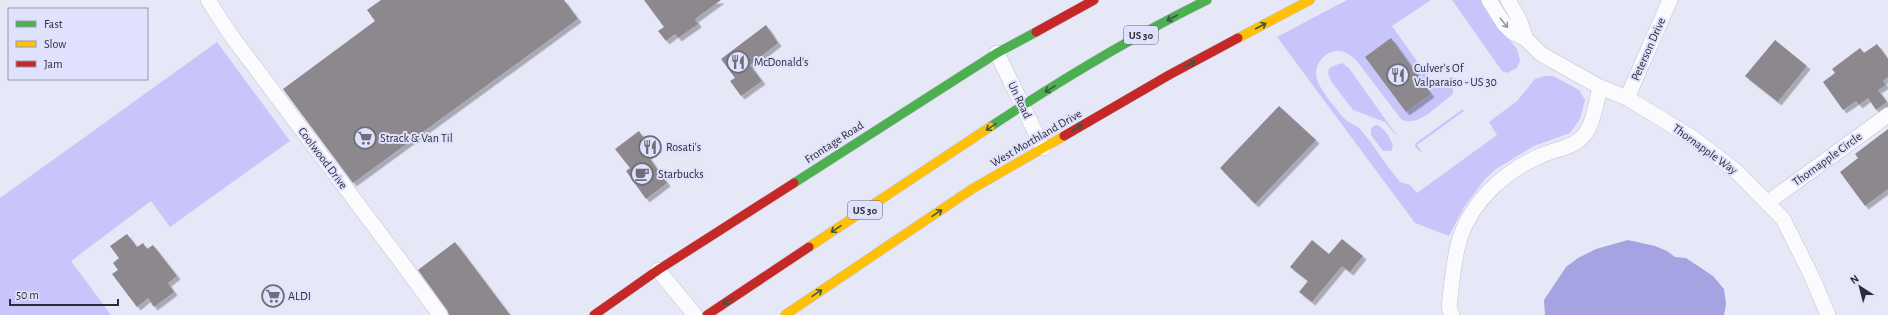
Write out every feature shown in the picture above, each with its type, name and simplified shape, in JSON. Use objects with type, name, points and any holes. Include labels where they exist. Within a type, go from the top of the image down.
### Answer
[{"type":"main road","name":"Frontage Road","points":[[594,315],[658,270],[997,53],[1094,0]]},
{"type":"main road","name":"US 30","points":[[707,315],[1023,105],[1157,25],[1207,0]]},
{"type":"main road","name":"West Morthland Drive","points":[[785,315],[972,189],[1169,75],[1310,0]]},
{"type":"street","name":"Coolwood Drive","points":[[208,0],[230,34],[406,267],[440,315]]},
{"type":"street","name":"Thornapple Way","points":[[1489,0],[1504,24],[1512,32],[1526,39],[1541,54],[1600,87],[1627,98],[1693,138],[1737,172],[1782,219],[1812,277],[1828,315]]},
{"type":"street","name":"Thornapple Way","points":[[1508,0],[1519,19],[1526,39]]},
{"type":"street","name":"Peterson Drive","points":[[1627,98],[1670,0]]},
{"type":"street","name":"Un Road","points":[[997,53],[1043,148]]},
{"type":"street","points":[[1452,315],[1450,307],[1460,238],[1477,208],[1503,178],[1522,165],[1542,155],[1577,143],[1588,131],[1600,87]]},
{"type":"street","name":"Thornapple Circle","points":[[1767,203],[1888,116]]},
{"type":"street","points":[[658,270],[695,315]]},
{"type":"shaded area","points":[[1347,0],[1431,0],[1392,26],[1436,88],[1447,81],[1453,89],[1453,94],[1428,114],[1414,121],[1401,119],[1356,60],[1345,52],[1334,51],[1324,56],[1320,60],[1316,71],[1316,76],[1320,86],[1335,108],[1347,121],[1360,129],[1400,182],[1410,185],[1417,193],[1497,135],[1489,122],[1517,101],[1535,79],[1544,76],[1553,76],[1579,90],[1585,100],[1580,119],[1570,133],[1534,146],[1496,169],[1485,179],[1464,207],[1449,236],[1415,223],[1277,37]]},
{"type":"shaded area","points":[[1452,0],[1482,0],[1505,35],[1517,49],[1520,60],[1517,68],[1507,73],[1502,71]]},
{"type":"shaded area","points":[[217,42],[290,141],[170,227],[151,201],[71,261],[111,315],[0,315],[0,198]]},
{"type":"shaded area","points":[[1342,63],[1349,68],[1400,140],[1385,122],[1353,110],[1331,81],[1328,73],[1329,69]]},
{"type":"shaded area","points":[[1463,109],[1464,111],[1417,145],[1422,152],[1419,151],[1415,146],[1416,143]]},
{"type":"shaded area","points":[[1376,125],[1384,130],[1389,137],[1393,147],[1391,151],[1383,151],[1371,135],[1371,128]]},
{"type":"shaded area","points":[[1628,240],[1655,246],[1667,251],[1675,257],[1686,258],[1713,276],[1724,289],[1726,304],[1724,315],[1545,315],[1544,300],[1566,267],[1578,258],[1596,249]]},
{"type":"building","name":"Strack & Van Til","points":[[381,0],[564,0],[578,19],[353,183],[283,89],[375,21],[367,10]]},
{"type":"building","points":[[644,0],[721,0],[695,19],[698,24],[678,38],[675,34],[666,41],[658,31],[664,27]]},
{"type":"building","name":"McDonald's","points":[[766,25],[778,43],[750,65],[762,81],[741,96],[730,81],[735,78],[721,59]]},
{"type":"building","name":"Culver's Of Valparaiso - US 30","points":[[1391,38],[1431,94],[1406,112],[1365,57]]},
{"type":"building","points":[[1775,40],[1807,66],[1778,102],[1745,76]]},
{"type":"building","points":[[1877,44],[1888,59],[1888,77],[1883,81],[1886,85],[1878,90],[1887,102],[1876,110],[1868,98],[1859,105],[1856,101],[1843,110],[1823,82],[1835,73],[1832,69],[1860,48],[1864,53]]},
{"type":"building","points":[[1279,106],[1316,140],[1255,204],[1220,168]]},
{"type":"building","points":[[1888,129],[1888,189],[1865,206],[1840,172],[1858,158],[1855,154]]},
{"type":"building","points":[[639,131],[645,140],[650,136],[659,148],[648,156],[667,183],[646,199],[626,171],[630,168],[615,149]]},
{"type":"building","points":[[127,234],[137,247],[143,243],[147,249],[153,245],[177,276],[168,283],[174,292],[154,307],[148,298],[137,307],[112,274],[118,270],[113,263],[119,258],[110,246]]},
{"type":"building","points":[[1342,239],[1363,256],[1350,272],[1342,266],[1312,302],[1299,292],[1308,281],[1290,267],[1312,240],[1329,254]]},
{"type":"building","points":[[455,242],[510,315],[449,315],[418,270]]},
{"type":"traffic: fast","points":[[990,127],[1096,60],[1207,0]]},
{"type":"traffic: fast","points":[[794,183],[997,53],[1036,32]]},
{"type":"traffic: slow","points":[[1238,38],[1310,0]]},
{"type":"traffic: slow","points":[[809,247],[990,127]]},
{"type":"traffic: slow","points":[[785,315],[972,189],[1064,136]]},
{"type":"traffic: jam","points":[[1036,32],[1094,0]]},
{"type":"traffic: jam","points":[[1064,136],[1169,75],[1238,38]]},
{"type":"traffic: jam","points":[[594,315],[658,270],[794,183]]},
{"type":"traffic: jam","points":[[707,315],[809,247]]},
{"type":"place","name":"McDonald's","points":[[738,62]]},
{"type":"place","name":"Culver's Of Valparaiso - US 30","points":[[1398,75]]},
{"type":"place","name":"Strack & Van Til","points":[[365,138]]},
{"type":"place","name":"Rosati's","points":[[650,147]]},
{"type":"place","name":"Starbucks","points":[[642,174]]},
{"type":"place","name":"ALDI","points":[[273,296]]}]
